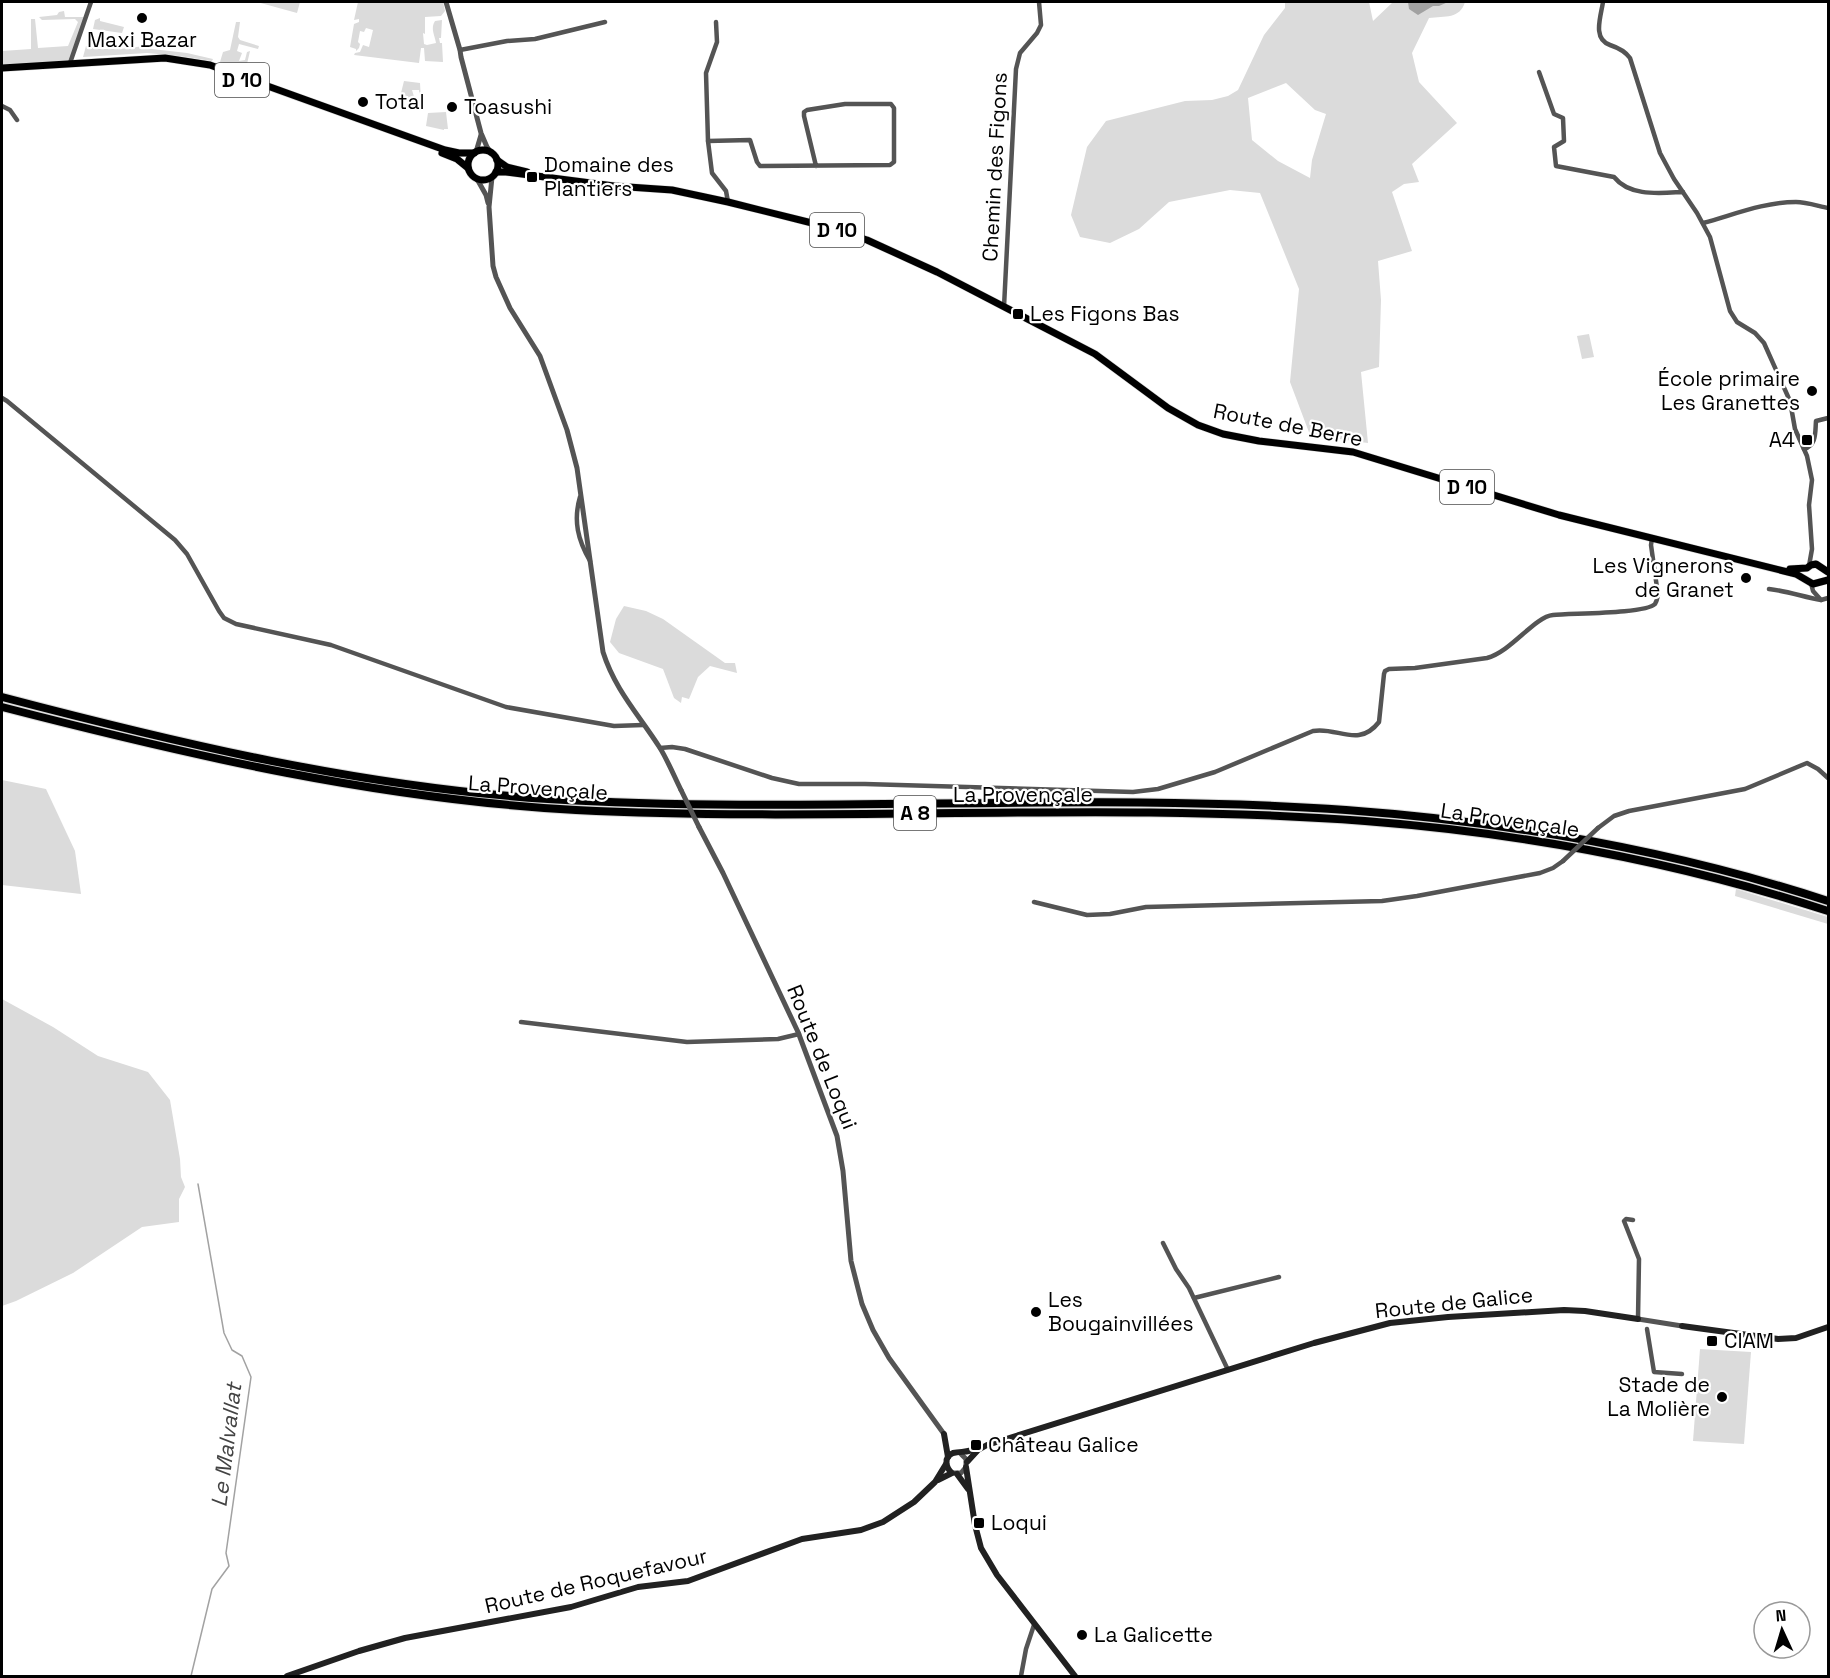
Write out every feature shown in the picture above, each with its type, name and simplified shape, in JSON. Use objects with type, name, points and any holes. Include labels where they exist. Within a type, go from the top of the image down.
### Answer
[{"type":"highway","name":"La Provençale","points":[[2,698],[153,736],[271,762],[356,777],[462,791],[663,804],[1119,803],[1259,806],[1385,813],[1482,823],[1597,841],[1719,869],[1828,901]]},
{"type":"highway","name":"La Provençale","points":[[2,707],[139,742],[250,767],[347,785],[433,797],[546,808],[663,813],[1161,813],[1258,815],[1379,822],[1481,833],[1595,851],[1726,880],[1828,910]]},
{"type":"main road","name":"D 10","points":[[2,70],[70,63],[165,58],[210,65],[445,150],[473,153]]},
{"type":"main road","name":"D 10","points":[[2,70],[138,62],[168,62],[196,66],[443,153],[457,159],[468,168]]},
{"type":"main road","points":[[486,150],[491,153],[497,160],[494,175],[482,180],[477,179],[468,168],[469,159],[473,153],[486,150]]},
{"type":"main road","name":"Route de Berre","points":[[497,160],[507,167],[526,172],[648,186],[657,189]]},
{"type":"main road","name":"Route de Berre","points":[[494,175],[506,172],[614,186],[672,190],[824,226],[867,240],[937,272],[1095,354],[1168,408],[1198,425],[1223,434],[1259,441],[1353,452],[1559,515],[1796,574],[1808,581]]},
{"type":"main road","points":[[1814,564],[1824,570],[1823,581],[1808,581],[1805,573],[1808,567],[1814,564]]},
{"type":"main road","name":"Route de Berre","points":[[1773,568],[1808,567]]},
{"type":"main road","name":"Route de Galice","points":[[958,1453],[971,1451],[1314,1343],[1390,1323],[1564,1310],[1638,1319]]},
{"type":"main road","name":"Route de Galice","points":[[1682,1326],[1778,1339],[1796,1338],[1828,1327]]},
{"type":"main road","points":[[944,1434],[958,1453],[948,1457]]},
{"type":"main road","points":[[935,1482],[948,1457],[944,1434]]},
{"type":"main road","points":[[984,1446],[978,1450],[967,1465],[977,1539],[997,1575],[1075,1677]]},
{"type":"main road","points":[[946,1464],[948,1470],[955,1473],[967,1485],[969,1492]]},
{"type":"main road","points":[[935,1482],[955,1473]]},
{"type":"main road","name":"Route de Roquefavour","points":[[286,1677],[405,1638],[571,1607],[638,1587],[688,1581],[802,1539],[861,1530],[883,1522],[904,1509],[935,1482]]},
{"type":"street","points":[[70,63],[91,2]]},
{"type":"street","points":[[446,2],[481,133],[491,153]]},
{"type":"street","name":"Chemin des Figons","points":[[1004,307],[1016,69],[1020,53],[1041,25],[1039,2]]},
{"type":"street","points":[[1603,2],[1599,29],[1601,40],[1621,49],[1630,58],[1660,153],[1703,223],[1713,244],[1730,311],[1737,322],[1755,333],[1764,343],[1789,399],[1795,429],[1804,449],[1812,480],[1809,505],[1812,549],[1808,567]]},
{"type":"street","points":[[460,50],[507,41],[535,39],[605,22]]},
{"type":"street","points":[[716,22],[717,42],[706,73],[708,141],[712,173],[726,191],[728,202]]},
{"type":"street","points":[[1539,72],[1554,114],[1563,118],[1564,141],[1554,147],[1556,166],[1614,177],[1620,184],[1644,193],[1683,192]]},
{"type":"street","points":[[708,141],[750,140],[760,166],[816,166],[890,165],[894,162],[894,108],[891,104],[845,104],[804,112],[816,166]]},
{"type":"street","points":[[2,106],[10,111],[17,120]]},
{"type":"street","points":[[473,153],[481,133]]},
{"type":"street","points":[[489,207],[494,175]]},
{"type":"street","points":[[477,179],[486,195],[489,207]]},
{"type":"street","points":[[1703,223],[1767,205],[1798,202],[1828,207]]},
{"type":"street","name":"Route de Loqui","points":[[489,207],[496,277],[510,308],[536,347],[567,430],[577,468],[603,652],[608,666],[618,688],[660,748],[723,873],[799,1034],[837,1136],[843,1171],[850,1261],[862,1304],[889,1358],[944,1434]]},
{"type":"street","points":[[2,398],[175,540],[187,554],[219,611],[228,621],[332,645],[506,707],[614,726],[643,725]]},
{"type":"street","points":[[1804,449],[1809,447],[1815,438],[1816,420],[1828,418]]},
{"type":"street","points":[[660,748],[685,749],[772,778],[799,784],[1148,791],[1224,769],[1313,731],[1329,730],[1353,736],[1370,730],[1379,722],[1385,670],[1414,668],[1498,655],[1540,620],[1551,615],[1599,614],[1652,606],[1658,595],[1652,538]]},
{"type":"street","points":[[1812,549],[1824,570]]},
{"type":"street","points":[[1808,581],[1820,598]]},
{"type":"street","points":[[1820,598],[1823,581]]},
{"type":"street","points":[[1769,589],[1828,598]]},
{"type":"street","points":[[1034,902],[1087,915],[1110,914],[1146,907],[1375,902],[1417,897],[1540,873],[1553,868],[1614,816],[1629,811],[1745,789],[1807,764],[1818,769],[1828,778]]},
{"type":"street","points":[[521,1022],[687,1042],[778,1039],[799,1034]]},
{"type":"street","points":[[1633,1220],[1624,1221],[1639,1260],[1638,1319]]},
{"type":"street","points":[[1163,1243],[1194,1298],[1228,1370]]},
{"type":"street","points":[[1194,1298],[1279,1277]]},
{"type":"street","name":"Route de Galice","points":[[1638,1319],[1682,1326]]},
{"type":"street","points":[[1647,1329],[1654,1372],[1682,1374]]},
{"type":"street","points":[[955,1473],[964,1471],[967,1465],[964,1456],[958,1453]]},
{"type":"street","points":[[1021,1677],[1026,1648],[1034,1625]]},
{"type":"shaded area","points":[[257,2],[300,2],[297,13]]},
{"type":"shaded area","points":[[358,2],[443,2],[445,11],[441,16],[425,17],[425,34],[423,33],[424,44],[436,43],[434,24],[435,21],[442,20],[441,38],[439,38],[442,43],[443,62],[425,61],[424,48],[421,48],[419,63],[354,55],[360,52],[363,45],[369,47],[373,30],[366,28],[364,32],[360,31],[359,48],[356,51],[350,47],[354,24],[359,22],[359,19],[354,20]]},
{"type":"shaded area","points":[[1285,2],[1369,2],[1373,21],[1393,2],[1465,2],[1456,14],[1429,18],[1412,53],[1419,82],[1457,123],[1412,164],[1419,182],[1404,184],[1392,192],[1412,251],[1378,261],[1381,300],[1379,367],[1361,372],[1368,443],[1310,435],[1290,382],[1299,289],[1260,193],[1230,190],[1169,202],[1139,229],[1110,243],[1080,237],[1071,215],[1087,147],[1106,121],[1185,101],[1212,100],[1228,96],[1238,90],[1264,35],[1285,8]],"holes":[[[1286,83],[1315,110],[1326,114],[1312,160],[1310,178],[1278,161],[1252,140],[1248,98]]]},
{"type":"shaded area","points":[[1408,2],[1448,2],[1433,6],[1418,15],[1409,9]]},
{"type":"shaded area","points":[[64,11],[65,17],[84,17],[68,61],[2,66],[2,51],[31,49],[31,19],[35,19],[38,48],[68,46],[78,22],[75,19],[42,20],[39,17],[57,15]]},
{"type":"shaded area","points":[[100,18],[100,21],[124,27],[122,33],[93,29],[95,20]]},
{"type":"shaded area","points":[[236,22],[240,22],[238,37],[240,40],[259,46],[258,49],[239,44],[237,51],[242,53],[239,61],[245,60],[247,52],[250,51],[247,64],[252,66],[247,70],[220,62],[223,52],[230,50]]},
{"type":"shaded area","points":[[86,46],[98,49],[120,49],[145,46],[213,59],[212,61],[147,53],[83,57]]},
{"type":"shaded area","points":[[404,81],[420,83],[420,102],[419,90],[412,90],[415,100],[400,97]]},
{"type":"shaded area","points":[[446,112],[448,129],[426,126],[428,113]]},
{"type":"shaded area","points":[[1589,334],[1594,357],[1582,359],[1577,336]]},
{"type":"shaded area","points":[[624,606],[646,611],[663,619],[725,663],[735,663],[737,673],[710,666],[698,677],[689,699],[682,697],[681,703],[674,698],[663,669],[619,653],[610,642],[616,619]]},
{"type":"shaded area","points":[[2,780],[46,789],[75,851],[81,894],[2,885]]},
{"type":"shaded area","points":[[1736,889],[1828,917],[1828,924],[1735,896]]},
{"type":"shaded area","points":[[2,999],[53,1027],[98,1056],[148,1072],[170,1100],[181,1177],[185,1187],[179,1199],[179,1222],[142,1227],[73,1273],[2,1306]]},
{"type":"shaded area","name":"Stade de La Molière","points":[[1700,1349],[1751,1352],[1744,1444],[1693,1441]]},
{"type":"waterway","name":"Le Malvallat","points":[[191,1676],[212,1589],[229,1566],[226,1553],[251,1377],[242,1356],[232,1350],[224,1333],[198,1184]]},
{"type":"place","name":"Maxi Bazar","points":[[142,18]]},
{"type":"place","name":"Total","points":[[363,102]]},
{"type":"place","name":"Toasushi","points":[[452,107]]},
{"type":"place","name":"Domaine des Plantiers","points":[[532,177]]},
{"type":"place","name":"Les Figons Bas","points":[[1018,314]]},
{"type":"place","name":"École primaire Les Granettes","points":[[1812,391]]},
{"type":"place","name":"A4","points":[[1807,440]]},
{"type":"place","name":"Les Vignerons de Granet","points":[[1746,578]]},
{"type":"place","name":"Les Bougainvillées","points":[[1036,1312]]},
{"type":"place","name":"CIAM","points":[[1712,1341]]},
{"type":"place","name":"Stade de La Molière","points":[[1722,1397]]},
{"type":"place","name":"Château Galice","points":[[976,1445]]},
{"type":"place","name":"Loqui","points":[[979,1523]]},
{"type":"place","name":"La Galicette","points":[[1082,1635]]}]
